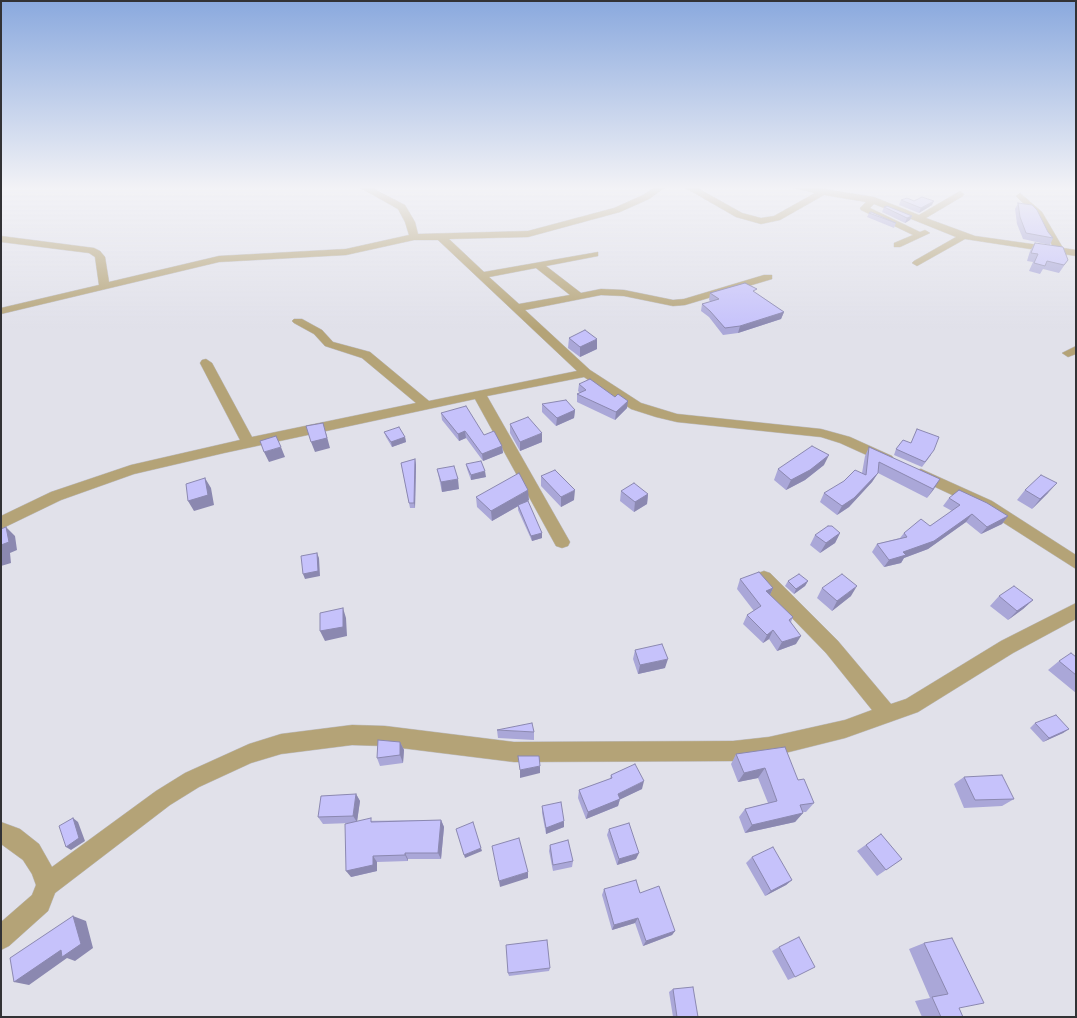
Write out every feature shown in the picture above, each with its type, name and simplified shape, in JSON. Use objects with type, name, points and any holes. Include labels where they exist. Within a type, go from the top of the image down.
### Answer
[{"type":"street","points":[[1,311],[218,259],[346,252],[414,237],[510,236],[525,234]]},
{"type":"street","points":[[915,234],[920,236]]},
{"type":"street","points":[[897,245],[926,234]]},
{"type":"street","points":[[957,234],[1076,253]]},
{"type":"street","points":[[1050,234],[1060,251]]},
{"type":"street","points":[[440,236],[586,373],[622,398],[656,413],[710,422],[821,433],[845,440],[987,505],[1076,563]]},
{"type":"street","points":[[918,263],[964,236]]},
{"type":"street","points":[[1,239],[91,250],[100,257],[104,286]]},
{"type":"street","points":[[482,275],[595,254]]},
{"type":"street","points":[[539,265],[577,295]]},
{"type":"street","points":[[516,308],[577,295],[614,292],[673,303],[685,302],[768,277]]},
{"type":"street","points":[[298,321],[318,332],[330,344],[366,355],[426,405]]},
{"type":"street","points":[[206,363],[248,443]]},
{"type":"street","points":[[1,523],[56,496],[132,470],[248,443],[586,373]]},
{"type":"street","points":[[479,394],[562,542]]},
{"type":"street","points":[[764,578],[832,647],[888,715]]},
{"type":"street","points":[[1,938],[40,903],[47,885],[156,803],[192,780],[249,754],[281,744],[343,736],[385,736],[514,752],[733,751],[768,747],[826,734],[911,706],[929,697],[1007,647],[1076,610]]},
{"type":"street","points":[[1,833],[12,837],[31,852],[41,868],[47,885]]},
{"type":"building","points":[[1029,234],[1049,234],[1053,238]]},
{"type":"building","points":[[1035,243],[1063,247],[1068,260],[1064,265],[1047,261],[1045,266],[1034,263],[1038,254],[1031,253]]},
{"type":"building","points":[[745,283],[757,289],[753,291],[784,312],[740,326],[725,328],[702,304],[719,299],[710,293]]},
{"type":"building","points":[[585,330],[597,339],[580,347],[569,338]]},
{"type":"building","points":[[590,379],[615,397],[618,394],[628,401],[616,412],[577,394],[586,390],[579,384]]},
{"type":"building","points":[[566,400],[575,410],[557,418],[542,404]]},
{"type":"building","points":[[466,406],[484,435],[494,431],[502,446],[482,454],[465,431],[458,434],[441,413]]},
{"type":"building","points":[[528,417],[542,433],[520,442],[510,424]]},
{"type":"building","points":[[323,423],[327,438],[311,442],[306,426]]},
{"type":"building","points":[[399,427],[405,437],[391,442],[384,432]]},
{"type":"building","points":[[917,429],[939,437],[934,450],[925,462],[896,449],[903,440],[911,443]]},
{"type":"building","points":[[276,436],[281,447],[264,452],[260,441]]},
{"type":"building","points":[[812,446],[829,455],[810,470],[791,480],[778,469]]},
{"type":"building","points":[[869,447],[940,479],[933,489],[879,462],[878,473],[854,498],[842,506],[824,493],[844,481],[855,470],[866,475]]},
{"type":"building","points":[[415,459],[414,503],[409,503],[401,463]]},
{"type":"building","points":[[481,461],[485,471],[471,475],[466,464]]},
{"type":"building","points":[[454,466],[458,479],[441,482],[437,469]]},
{"type":"building","points":[[555,470],[575,490],[561,497],[541,476]]},
{"type":"building","points":[[519,473],[528,490],[491,511],[476,497]]},
{"type":"building","points":[[1041,475],[1057,483],[1040,499],[1025,490]]},
{"type":"building","points":[[205,478],[208,495],[188,501],[186,484]]},
{"type":"building","points":[[634,483],[648,494],[635,502],[621,491]]},
{"type":"building","points":[[959,490],[987,503],[1008,516],[987,527],[972,514],[934,541],[903,552],[906,555],[889,560],[877,544],[907,537],[904,533],[921,519],[930,526],[960,505],[949,498]]},
{"type":"building","points":[[528,501],[542,533],[531,536],[518,505]]},
{"type":"building","points":[[828,526],[832,526],[840,533],[826,543],[815,535]]},
{"type":"building","points":[[6,527],[9,542],[1,545],[1,529]]},
{"type":"building","points":[[317,553],[318,571],[303,574],[301,556]]},
{"type":"building","points":[[759,572],[773,588],[766,591],[793,617],[789,620],[801,636],[782,642],[773,630],[767,635],[747,615],[761,606],[740,579]]},
{"type":"building","points":[[799,574],[808,581],[796,589],[788,581]]},
{"type":"building","points":[[842,574],[857,586],[837,601],[822,588]]},
{"type":"building","points":[[1014,586],[1033,600],[1017,611],[999,596]]},
{"type":"building","points":[[343,608],[343,627],[320,631],[320,613]]},
{"type":"building","points":[[662,644],[668,659],[640,665],[635,650]]},
{"type":"building","points":[[1071,653],[1076,657],[1076,675],[1059,661]]},
{"type":"building","points":[[1056,715],[1069,729],[1049,738],[1035,723]]},
{"type":"building","points":[[532,723],[534,732],[497,730]]},
{"type":"building","points":[[378,740],[400,742],[400,755],[377,758]]},
{"type":"building","points":[[785,747],[798,780],[804,779],[814,803],[800,805],[803,813],[752,825],[745,809],[777,801],[765,768],[744,773],[736,754]]},
{"type":"building","points":[[518,756],[539,756],[540,766],[520,770]]},
{"type":"building","points":[[635,764],[644,781],[618,794],[620,799],[588,812],[579,790],[612,778],[611,775]]},
{"type":"building","points":[[1002,775],[1014,799],[975,800],[964,777]]},
{"type":"building","points":[[356,794],[353,816],[318,817],[321,796]]},
{"type":"building","points":[[561,802],[564,821],[546,828],[542,806]]},
{"type":"building","points":[[73,818],[79,838],[66,847],[59,826]]},
{"type":"building","points":[[371,818],[371,822],[441,820],[438,853],[405,853],[405,855],[373,856],[373,865],[346,871],[345,824]]},
{"type":"building","points":[[473,822],[481,848],[464,855],[456,829]]},
{"type":"building","points":[[629,823],[639,853],[619,859],[609,829]]},
{"type":"building","points":[[881,834],[902,859],[886,870],[866,845]]},
{"type":"building","points":[[519,838],[528,872],[499,881],[492,846]]},
{"type":"building","points":[[568,840],[573,861],[553,865],[550,845]]},
{"type":"building","points":[[773,847],[792,880],[771,891],[752,857]]},
{"type":"building","points":[[636,880],[640,893],[659,886],[675,931],[646,941],[638,918],[614,925],[604,889]]},
{"type":"building","points":[[73,916],[81,944],[62,957],[61,950],[14,982],[10,958]]},
{"type":"building","points":[[799,937],[815,967],[795,977],[779,947]]},
{"type":"building","points":[[952,938],[984,1003],[959,1008],[963,1017],[941,1017],[932,997],[948,994],[924,943]]},
{"type":"building","points":[[547,940],[550,968],[508,973],[506,945]]},
{"type":"building","points":[[693,987],[698,1017],[677,1017],[673,989]]}]
